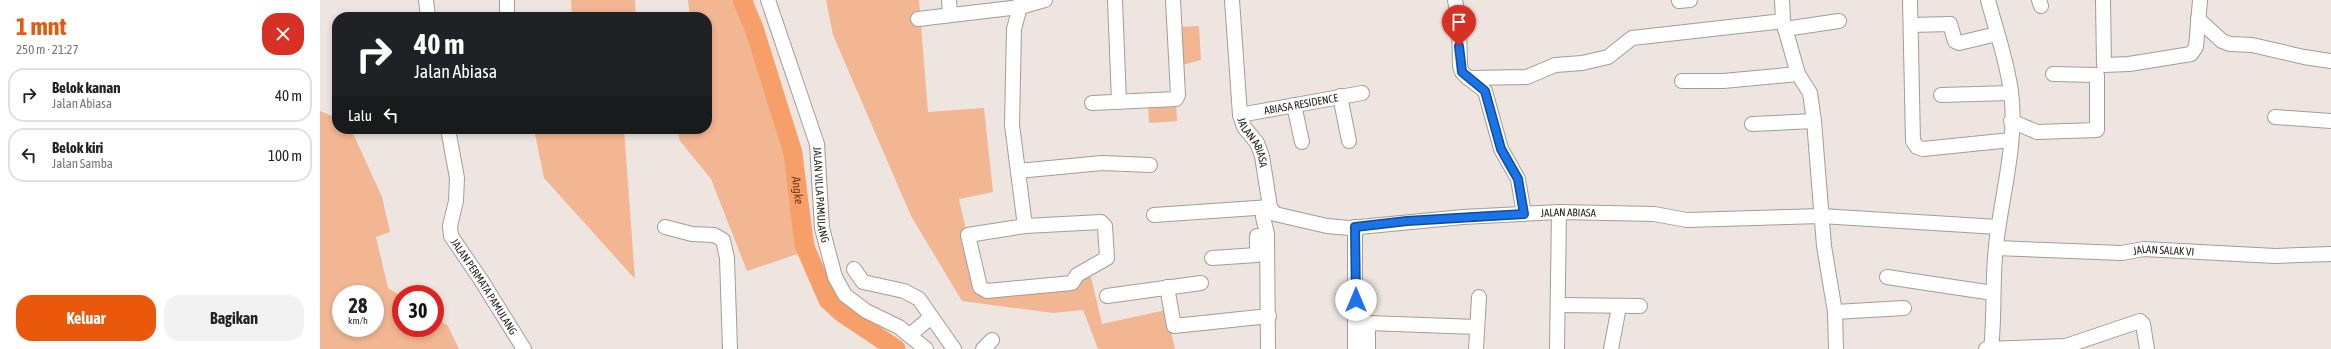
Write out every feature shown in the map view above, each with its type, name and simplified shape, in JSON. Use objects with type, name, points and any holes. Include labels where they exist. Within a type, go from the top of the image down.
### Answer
[{"type":"street","points":[[426,0],[427,12]]},
{"type":"street","points":[[506,0],[507,12]]},
{"type":"street","name":"JALAN VILLA PAMULANG","points":[[768,0],[817,144],[822,228],[835,277],[845,295],[866,310],[899,326],[926,349]]},
{"type":"street","points":[[949,0],[950,14]]},
{"type":"street","points":[[918,19],[1045,0]]},
{"type":"street","points":[[1115,0],[1119,102]]},
{"type":"street","points":[[1092,103],[1176,99],[1178,95],[1173,0]]},
{"type":"street","name":"JALAN ABIASA","points":[[1232,0],[1240,115],[1244,127],[1257,143],[1262,156],[1266,212],[1327,226],[1355,227],[1407,221],[1559,212],[1654,214],[1687,220],[1822,216],[1998,227]]},
{"type":"street","points":[[1455,0],[1459,23],[1460,66],[1462,72],[1485,91],[1499,143],[1518,179],[1524,214]]},
{"type":"street","points":[[1782,0],[1784,25],[1798,74],[1810,93],[1814,121],[1822,216],[1835,312],[1836,349]]},
{"type":"street","points":[[1910,0],[1913,141],[1917,147],[1923,149],[2011,140]]},
{"type":"street","points":[[1988,0],[2011,93],[2011,140],[1998,227],[1993,293],[1995,311],[1990,349],[2066,346],[2140,321],[2143,324],[2147,349]]},
{"type":"street","points":[[2103,0],[2104,65],[2129,64],[2191,54],[2196,47],[2200,0]]},
{"type":"street","points":[[1020,4],[1014,29],[1012,125],[1025,226]]},
{"type":"street","points":[[2198,19],[2222,41],[2230,44],[2252,45],[2304,57],[2331,61]]},
{"type":"street","points":[[1468,78],[1527,77],[1555,65],[1582,63],[1608,57],[1632,38],[1838,21]]},
{"type":"street","points":[[1911,25],[1950,24],[1955,41],[1959,43],[1997,34]]},
{"type":"street","points":[[1682,81],[1723,81],[1798,74]]},
{"type":"street","points":[[2011,121],[2029,129],[2038,124],[2096,122],[2096,75],[2053,74]]},
{"type":"street","name":"ABIASA RESIDENCE","points":[[1240,115],[1362,93]]},
{"type":"street","points":[[1942,95],[2011,93]]},
{"type":"street","points":[[1340,96],[1349,141]]},
{"type":"street","points":[[1294,105],[1302,142]]},
{"type":"street","points":[[2275,117],[2331,121]]},
{"type":"street","points":[[1752,124],[1814,121]]},
{"type":"street","name":"JALAN PERMATA PAMULANG","points":[[449,134],[457,178],[456,201],[450,226],[451,236],[481,280],[524,349]]},
{"type":"street","points":[[1018,171],[1102,163],[1150,165]]},
{"type":"street","points":[[1154,215],[1266,212]]},
{"type":"street","points":[[1212,258],[1257,255],[1257,234],[1266,212]]},
{"type":"street","points":[[1266,212],[1269,316],[1268,349]]},
{"type":"street","points":[[1559,212],[1564,349]]},
{"type":"street","points":[[1100,222],[1105,226],[1107,258],[1077,275],[1072,283],[987,291],[980,287],[968,235],[1025,226],[1100,222]]},
{"type":"street","points":[[665,226],[692,234],[714,235],[723,240],[727,258],[730,349]]},
{"type":"street","points":[[1355,227],[1356,349]]},
{"type":"street","name":"JALAN SALAK VI","points":[[1996,248],[2122,253],[2144,249],[2275,256],[2331,254]]},
{"type":"street","points":[[854,269],[863,282],[904,291],[919,299],[954,349]]},
{"type":"street","points":[[1887,277],[1993,293]]},
{"type":"street","points":[[1108,296],[1201,283]]},
{"type":"street","points":[[1168,287],[1174,326],[1269,316]]},
{"type":"street","points":[[1476,349],[1479,297]]},
{"type":"street","points":[[1562,308],[1640,306]]},
{"type":"street","points":[[1557,349],[1562,308]]},
{"type":"street","points":[[1835,312],[1904,308]]},
{"type":"street","points":[[1611,349],[1618,312]]},
{"type":"street","points":[[1356,314],[1359,320],[1368,323],[1478,327]]},
{"type":"street","points":[[910,335],[931,317]]},
{"type":"street","points":[[1368,323],[1368,349]]},
{"type":"shaded area","points":[[571,0],[635,0],[636,12],[572,12]]},
{"type":"shaded area","points":[[688,0],[753,0],[801,152],[815,248],[747,271],[711,179],[680,141],[678,134],[712,134],[712,12],[689,12]]},
{"type":"shaded area","points":[[826,0],[919,0],[928,112],[984,108],[993,192],[959,199],[980,292],[1051,287],[1091,277],[1102,324],[1166,310],[1175,349],[1098,349],[1083,310],[1053,313],[962,301],[911,216],[833,35]]},
{"type":"shaded area","points":[[1199,26],[1201,60],[1182,65],[1180,27]]},
{"type":"shaded area","points":[[1176,104],[1177,121],[1149,123],[1148,106]]},
{"type":"shaded area","points":[[320,111],[332,116],[332,134],[353,134],[382,197],[390,232],[376,237],[388,288],[392,290],[392,337],[444,337],[444,323],[448,326],[459,349],[320,349]]},
{"type":"shaded area","points":[[535,134],[624,134],[635,279],[544,178]]},
{"type":"waterway","name":"Angke","points":[[742,0],[754,28],[793,153],[804,245],[828,300],[841,312],[896,349]]},
{"type":"route","points":[[1356,300],[1355,227],[1407,221],[1524,214],[1521,189],[1518,179],[1501,149],[1492,123],[1489,102],[1485,91],[1462,72],[1460,66],[1459,46]]}]
